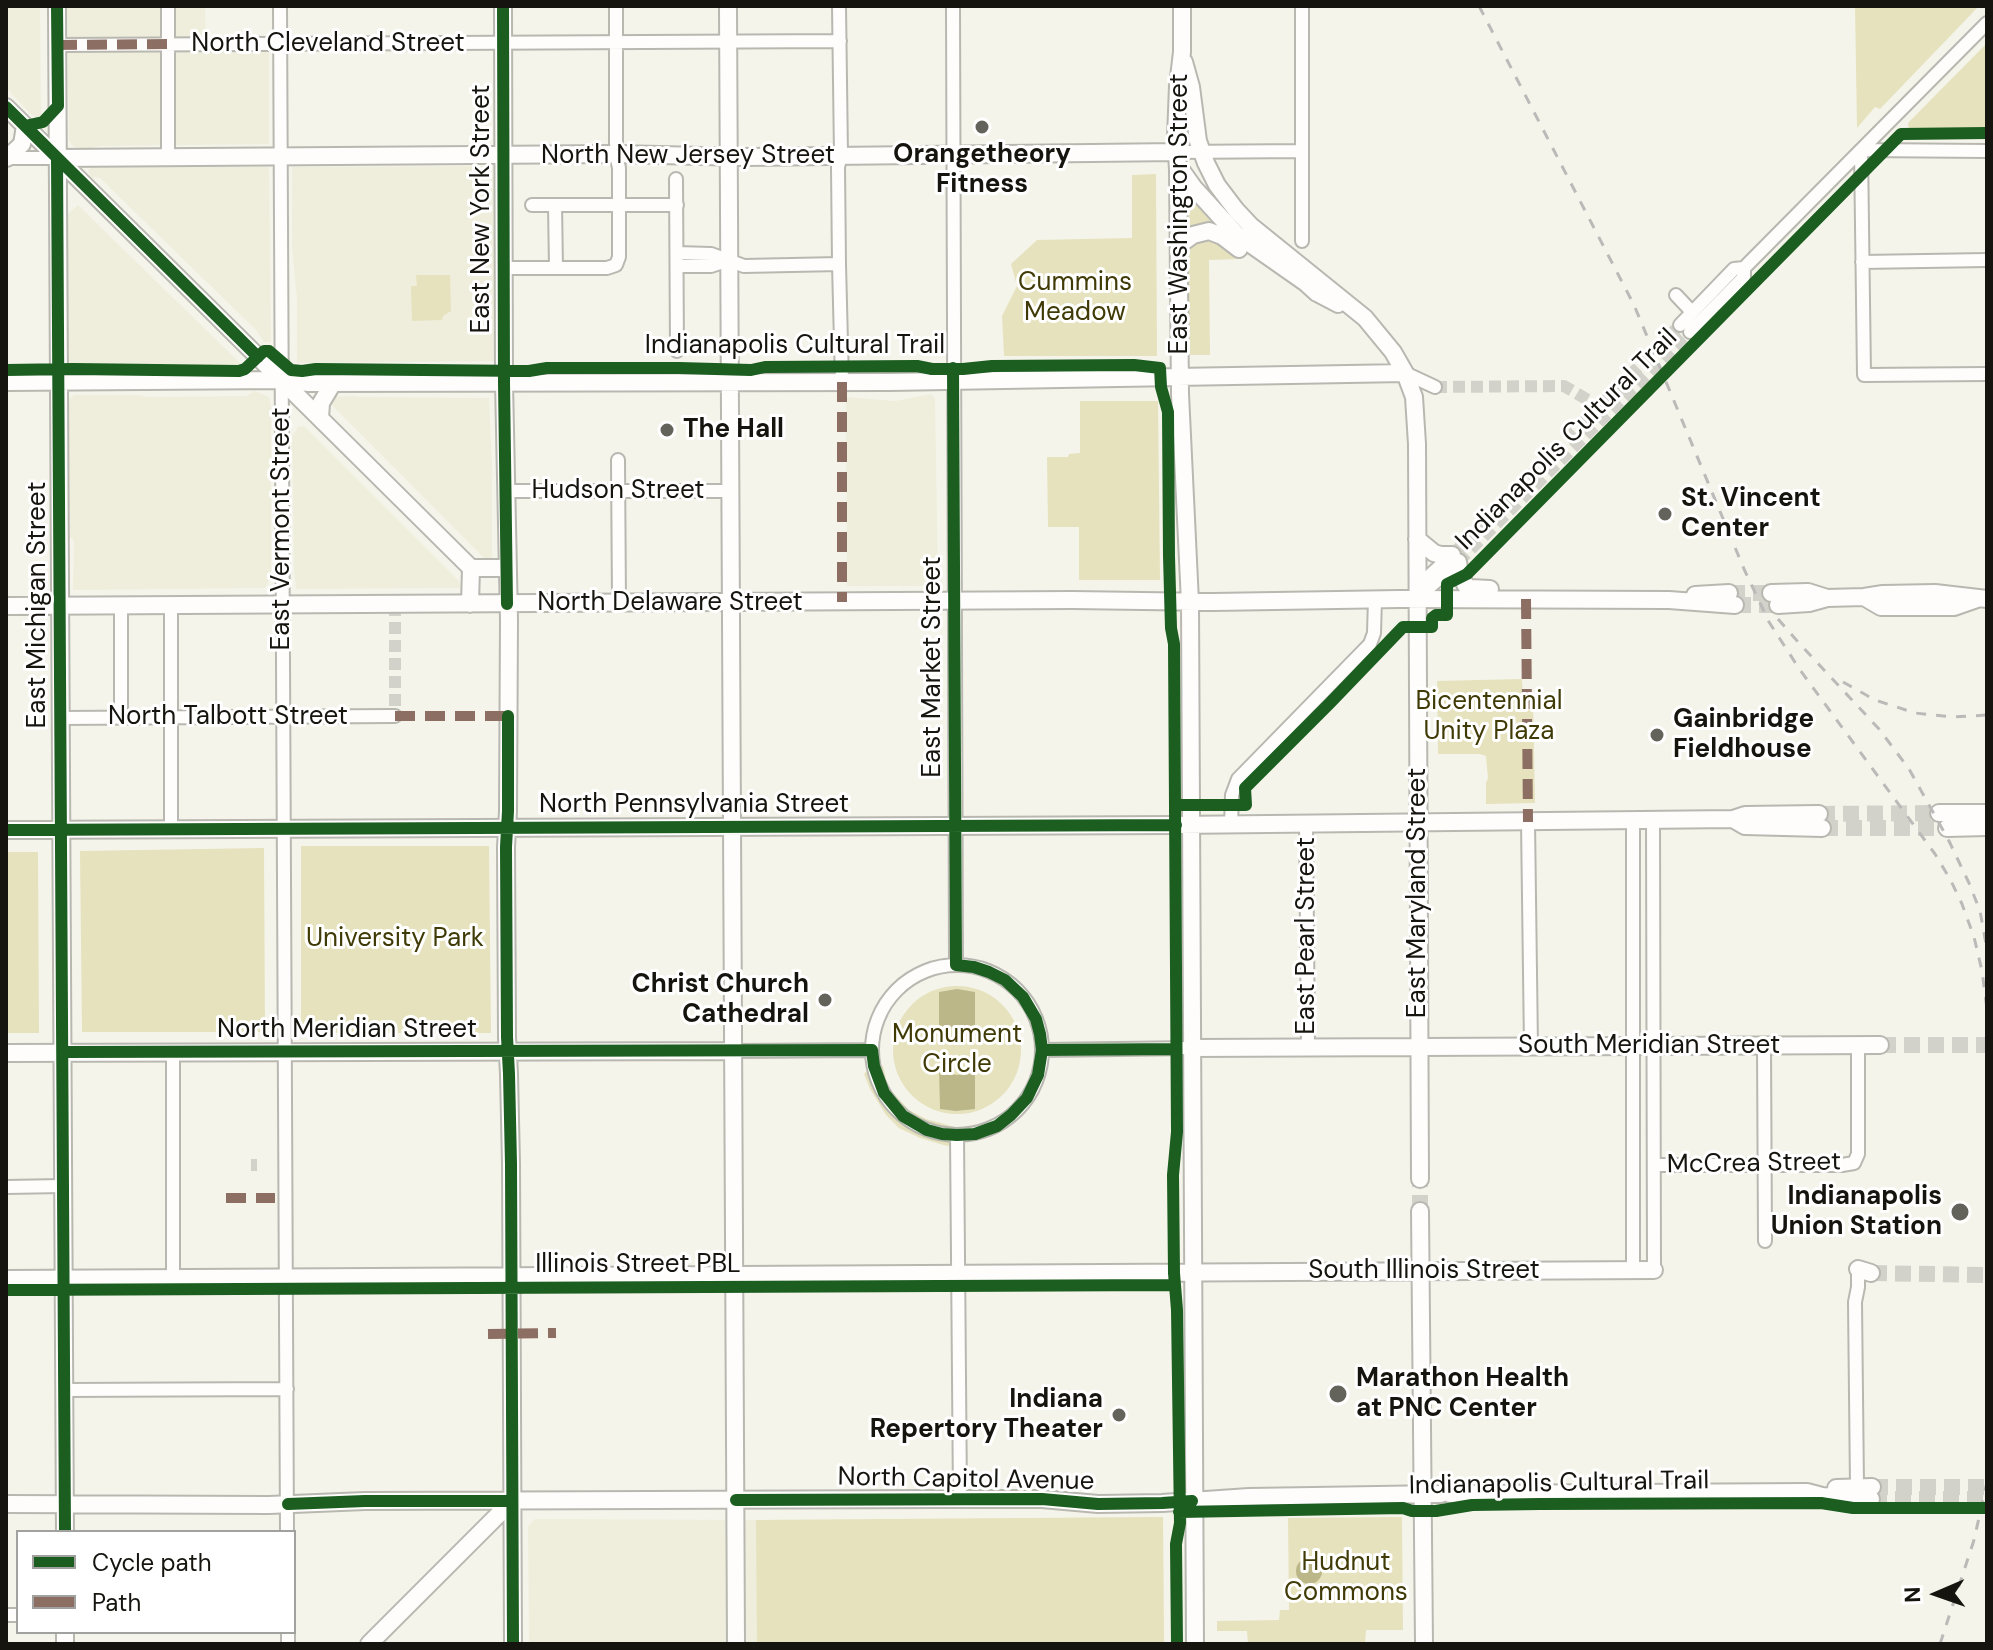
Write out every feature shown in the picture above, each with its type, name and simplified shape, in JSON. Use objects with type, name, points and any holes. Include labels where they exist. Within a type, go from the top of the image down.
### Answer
[{"type":"main road","name":"East Michigan Street","points":[[57,6],[65,1530]]},
{"type":"main road","name":"East New York Street","points":[[503,6],[513,1644]]},
{"type":"main road","points":[[728,6],[736,1644]]},
{"type":"main road","name":"East Washington Street","points":[[1182,6],[1176,137],[1179,378],[1190,602],[1195,1644]]},
{"type":"main road","name":"East Washington Street","points":[[1182,52],[1202,152]]},
{"type":"main road","points":[[25,126],[43,122],[58,106]]},
{"type":"main road","points":[[6,107],[471,568],[507,568]]},
{"type":"main road","points":[[7,158],[22,144],[25,126]]},
{"type":"main road","name":"North New Jersey Street","points":[[57,158],[504,155],[616,149],[729,156],[1177,152]]},
{"type":"main road","points":[[1177,152],[1179,166],[1187,179],[1236,234],[1317,293]]},
{"type":"main road","name":"East Maryland Street","points":[[1202,152],[1217,185],[1242,217],[1365,318],[1393,352],[1414,397],[1417,427],[1420,1179]]},
{"type":"main road","points":[[1179,250],[1182,243],[1195,234],[1214,232],[1302,289],[1317,293],[1365,318]]},
{"type":"main road","points":[[6,382],[842,382],[1405,373]]},
{"type":"main road","points":[[320,418],[321,403],[333,383]]},
{"type":"main road","points":[[1417,539],[1436,554],[1455,558],[1461,577],[1470,588],[1515,590],[1567,599],[1669,600],[1708,593],[1732,599]]},
{"type":"main road","points":[[470,604],[471,568]]},
{"type":"main road","points":[[1774,599],[1808,592],[1827,598],[1935,593],[1983,599]]},
{"type":"main road","name":"North Delaware Street","points":[[6,606],[1567,599]]},
{"type":"main road","points":[[1987,813],[1943,820],[1987,827]]},
{"type":"main road","name":"North Pennsylvania Street","points":[[6,830],[1231,825],[1733,819],[1745,815],[1821,821]]},
{"type":"main road","name":"South Meridian Street","points":[[1419,1048],[1880,1045]]},
{"type":"main road","points":[[1193,1048],[1419,1048]]},
{"type":"main road","name":"North Meridian Street","points":[[6,1053],[733,1051]]},
{"type":"main road","points":[[1420,1211],[1424,1644]]},
{"type":"main road","name":"South Illinois Street","points":[[6,1279],[1654,1270]]},
{"type":"main road","name":"North Capitol Avenue","points":[[6,1504],[223,1506],[365,1501],[1042,1499],[1098,1504],[1249,1497],[1807,1492],[1822,1496],[1867,1491]]},
{"type":"main road","points":[[369,1644],[512,1501]]},
{"type":"street","points":[[168,6],[168,157]]},
{"type":"street","name":"East Vermont Street","points":[[280,6],[287,1530]]},
{"type":"street","points":[[504,268],[607,268],[616,265],[619,257],[619,168],[616,149],[616,6]]},
{"type":"street","points":[[839,6],[842,382]]},
{"type":"street","name":"East Market Street","points":[[953,6],[956,965]]},
{"type":"street","points":[[1302,6],[1302,241]]},
{"type":"street","points":[[1744,268],[1744,277],[1685,328],[1692,312],[1734,269],[1744,268],[1987,23]]},
{"type":"street","name":"North Cleveland Street","points":[[57,45],[840,41]]},
{"type":"street","points":[[1861,150],[1987,151]]},
{"type":"street","points":[[1861,150],[1864,375],[1987,374]]},
{"type":"street","points":[[1177,152],[1302,151]]},
{"type":"street","name":"North New Jersey Street","points":[[7,158],[57,158]]},
{"type":"street","points":[[676,179],[677,351]]},
{"type":"street","points":[[532,205],[677,205]]},
{"type":"street","points":[[555,205],[556,268]]},
{"type":"street","points":[[677,260],[711,266],[729,260],[744,266],[839,264]]},
{"type":"street","points":[[1862,262],[1987,260]]},
{"type":"street","points":[[1676,295],[1692,312]]},
{"type":"street","points":[[1405,373],[1435,387]]},
{"type":"street","points":[[618,460],[619,603]]},
{"type":"street","name":"Hudson Street","points":[[505,491],[730,491]]},
{"type":"street","points":[[1416,599],[1428,577],[1455,558]]},
{"type":"street","points":[[1231,825],[1232,795],[1238,779],[1370,644],[1374,633],[1375,599]]},
{"type":"street","points":[[121,605],[121,717]]},
{"type":"street","points":[[171,605],[171,829]]},
{"type":"street","name":"North Talbott Street","points":[[60,718],[395,716]]},
{"type":"street","points":[[1633,820],[1633,1270]]},
{"type":"street","points":[[1653,820],[1654,1270]]},
{"type":"street","points":[[1528,822],[1531,1047]]},
{"type":"street","name":"East Pearl Street","points":[[1306,824],[1308,1048]]},
{"type":"street","points":[[956,965],[989,972],[1017,990],[1036,1019],[1042,1050],[1035,1082],[1017,1110],[990,1129],[957,1135],[927,1130],[892,1105],[877,1080],[872,1050],[879,1018],[897,990],[924,972],[956,965]]},
{"type":"street","name":"McCrea Street","points":[[1654,1165],[1854,1163],[1858,1154],[1858,1045]]},
{"type":"street","points":[[1764,1046],[1765,1241]]},
{"type":"street","points":[[1042,1050],[1193,1048]]},
{"type":"street","name":"North Meridian Street","points":[[733,1051],[872,1050]]},
{"type":"street","points":[[173,1053],[173,1278]]},
{"type":"street","points":[[957,1135],[960,1499]]},
{"type":"street","points":[[6,1187],[63,1186]]},
{"type":"street","points":[[1865,1271],[1855,1302],[1867,1491]]},
{"type":"street","points":[[64,1390],[287,1389]]},
{"type":"shaded area","points":[[6,6],[40,6],[41,119],[32,115],[6,88]]},
{"type":"shaded area","points":[[67,6],[205,6],[206,48],[269,48],[269,144],[99,146],[84,150],[74,147],[69,141]]},
{"type":"shaded area","points":[[494,166],[494,361],[297,363],[292,167]]},
{"type":"shaded area","points":[[91,167],[269,167],[271,342],[264,342],[257,331],[100,178],[91,177],[88,171]]},
{"type":"shaded area","points":[[78,205],[245,369],[73,369],[68,361],[67,215]]},
{"type":"shaded area","points":[[255,391],[269,397],[271,406],[271,577],[265,588],[73,590],[74,541],[68,537],[69,399],[74,395],[246,396]]},
{"type":"shaded area","points":[[931,394],[935,398],[938,582],[930,586],[847,586],[846,397],[895,401]]},
{"type":"shaded area","points":[[324,397],[489,398],[492,559],[485,559]]},
{"type":"shaded area","points":[[304,426],[459,581],[461,588],[296,589],[292,437],[298,427]]},
{"type":"shaded area","points":[[957,989],[975,992],[975,1033],[957,1026],[939,1034],[939,992]]},
{"type":"shaded area","points":[[939,1067],[957,1075],[975,1067],[975,1109],[940,1109]]},
{"type":"shaded area","points":[[1163,1517],[1164,1644],[529,1644],[528,1526],[535,1519]]},
{"type":"shaded area","points":[[1309,1558],[1318,1562],[1322,1571],[1318,1580],[1309,1584],[1300,1580],[1296,1571],[1300,1562]]},
{"type":"green space","points":[[1855,6],[1979,6],[1880,109],[1875,107],[1857,128]]},
{"type":"green space","points":[[1987,43],[1987,129],[1909,130],[1908,123]]},
{"type":"green space","name":"Cummins Meadow","points":[[1156,174],[1157,356],[1004,356],[1002,316],[1017,286],[1011,264],[1037,240],[1132,238],[1132,175]]},
{"type":"green space","points":[[1185,186],[1218,225],[1225,246],[1240,259],[1209,260],[1210,355],[1186,355]]},
{"type":"green space","points":[[416,275],[450,275],[451,311],[442,320],[412,321],[411,286],[417,286]]},
{"type":"green space","points":[[1080,401],[1158,401],[1160,580],[1079,580],[1079,527],[1048,527],[1047,457],[1068,457],[1069,454],[1080,453]]},
{"type":"green space","name":"Bicentennial Unity Plaza","points":[[1522,679],[1523,698],[1533,698],[1535,803],[1486,804],[1486,756],[1438,754],[1437,681]]},
{"type":"green space","name":"University Park","points":[[301,846],[489,846],[491,1033],[301,1033]]},
{"type":"green space","points":[[264,848],[265,1032],[82,1032],[80,851]]},
{"type":"green space","points":[[6,852],[38,852],[39,1033],[6,1033]]},
{"type":"green space","name":"Monument Circle","points":[[957,986],[981,991],[1002,1005],[1016,1026],[1021,1050],[1016,1074],[1002,1095],[981,1109],[957,1114],[933,1109],[912,1095],[898,1074],[893,1050],[898,1026],[912,1005],[933,991]]},
{"type":"green space","points":[[871,1066],[883,1066],[888,1087],[909,1110],[926,1119],[955,1127],[957,1132],[952,1145],[920,1138],[899,1128],[886,1115],[864,1074]]},
{"type":"green space","points":[[1163,1517],[1164,1644],[757,1644],[756,1520]]},
{"type":"green space","name":"Hudnut Commons","points":[[1402,1517],[1403,1630],[1366,1630],[1365,1644],[1248,1644],[1247,1631],[1217,1631],[1217,1621],[1279,1620],[1280,1610],[1289,1610],[1288,1518]]},
{"type":"tunnel","points":[[1452,555],[1680,325]]},
{"type":"tunnel","points":[[1458,562],[1690,332]]},
{"type":"tunnel","points":[[1435,387],[1564,386],[1588,400],[1602,414]]},
{"type":"tunnel","points":[[1729,593],[1771,593]]},
{"type":"tunnel","points":[[395,604],[395,716]]},
{"type":"tunnel","points":[[1735,605],[1778,605]]},
{"type":"tunnel","points":[[1819,814],[1939,813]]},
{"type":"tunnel","points":[[1822,828],[1947,828]]},
{"type":"tunnel","points":[[1880,1045],[1987,1045]]},
{"type":"tunnel","points":[[251,1165],[257,1165]]},
{"type":"tunnel","points":[[1420,1179],[1420,1211]]},
{"type":"tunnel","points":[[1871,1273],[1987,1275]]},
{"type":"tunnel","points":[[1872,1487],[1987,1487]]},
{"type":"tunnel","points":[[1871,1499],[1987,1499]]},
{"type":"railway","points":[[1479,6],[1634,305],[1769,622],[1950,879],[1974,937],[1987,1009]]},
{"type":"railway","points":[[1778,619],[1879,729],[1909,769],[1969,883],[1980,911],[1986,944]]},
{"type":"railway","points":[[1843,682],[1875,700],[1915,713],[1952,717],[1987,715]]},
{"type":"railway","points":[[1940,1644],[1974,1540],[1987,1482]]},
{"type":"marked path","points":[[57,45],[168,44]]},
{"type":"marked path","points":[[842,382],[842,602]]},
{"type":"marked path","points":[[1526,599],[1528,822]]},
{"type":"marked path","points":[[395,716],[508,716]]},
{"type":"marked path","points":[[226,1198],[275,1198]]},
{"type":"marked path","points":[[488,1334],[556,1333]]},
{"type":"cycle path","points":[[25,126],[43,122],[58,106],[57,6]]},
{"type":"cycle path","points":[[503,6],[507,604]]},
{"type":"cycle path","points":[[6,107],[258,357]]},
{"type":"cycle path","name":"Indianapolis Cultural Trail","points":[[1176,805],[1246,805],[1245,788],[1403,627],[1432,627],[1432,618],[1447,615],[1447,584],[1467,574],[1901,134],[1987,133]]},
{"type":"cycle path","points":[[57,158],[65,1530]]},
{"type":"cycle path","name":"Indianapolis Cultural Trail","points":[[6,370],[239,371],[264,351],[269,351],[291,370],[302,371],[529,371],[547,368],[751,370],[765,367],[917,366],[963,369],[1134,365],[1160,368],[1161,387],[1168,412],[1169,556],[1174,644],[1177,1132],[1173,1175],[1180,1523],[1176,1544],[1177,1644]]},
{"type":"cycle path","name":"Indianapolis Cultural Trail","points":[[63,1052],[872,1050],[884,1093],[903,1116],[927,1130],[942,1134],[975,1134],[997,1126],[1027,1098],[1038,1075],[1042,1050],[1036,1019],[1023,997],[1005,980],[989,972],[956,965],[953,368]]},
{"type":"cycle path","points":[[508,716],[507,1037],[511,1164],[513,1644]]},
{"type":"cycle path","points":[[6,830],[1176,825]]},
{"type":"cycle path","points":[[1042,1050],[1176,1049]]},
{"type":"cycle path","name":"Illinois Street PBL","points":[[6,1290],[1175,1285]]},
{"type":"cycle path","points":[[736,1500],[1042,1499],[1098,1504],[1192,1501]]},
{"type":"cycle path","points":[[288,1504],[512,1501]]},
{"type":"cycle path","name":"Indianapolis Cultural Trail","points":[[1179,1512],[1403,1508],[1436,1511],[1472,1505],[1540,1504],[1821,1503],[1853,1508],[1987,1508]]},
{"type":"place","name":"Orangetheory Fitness","points":[[982,127]]},
{"type":"place","name":"The Hall","points":[[667,430]]},
{"type":"place","name":"St. Vincent Center","points":[[1665,514]]},
{"type":"place","name":"Gainbridge Fieldhouse","points":[[1657,735]]},
{"type":"place","name":"Christ Church Cathedral","points":[[825,1000]]},
{"type":"place","name":"Indianapolis Union Station","points":[[1960,1212]]},
{"type":"place","name":"Marathon Health at PNC Center","points":[[1338,1394]]},
{"type":"place","name":"Indiana Repertory Theater","points":[[1119,1415]]}]
